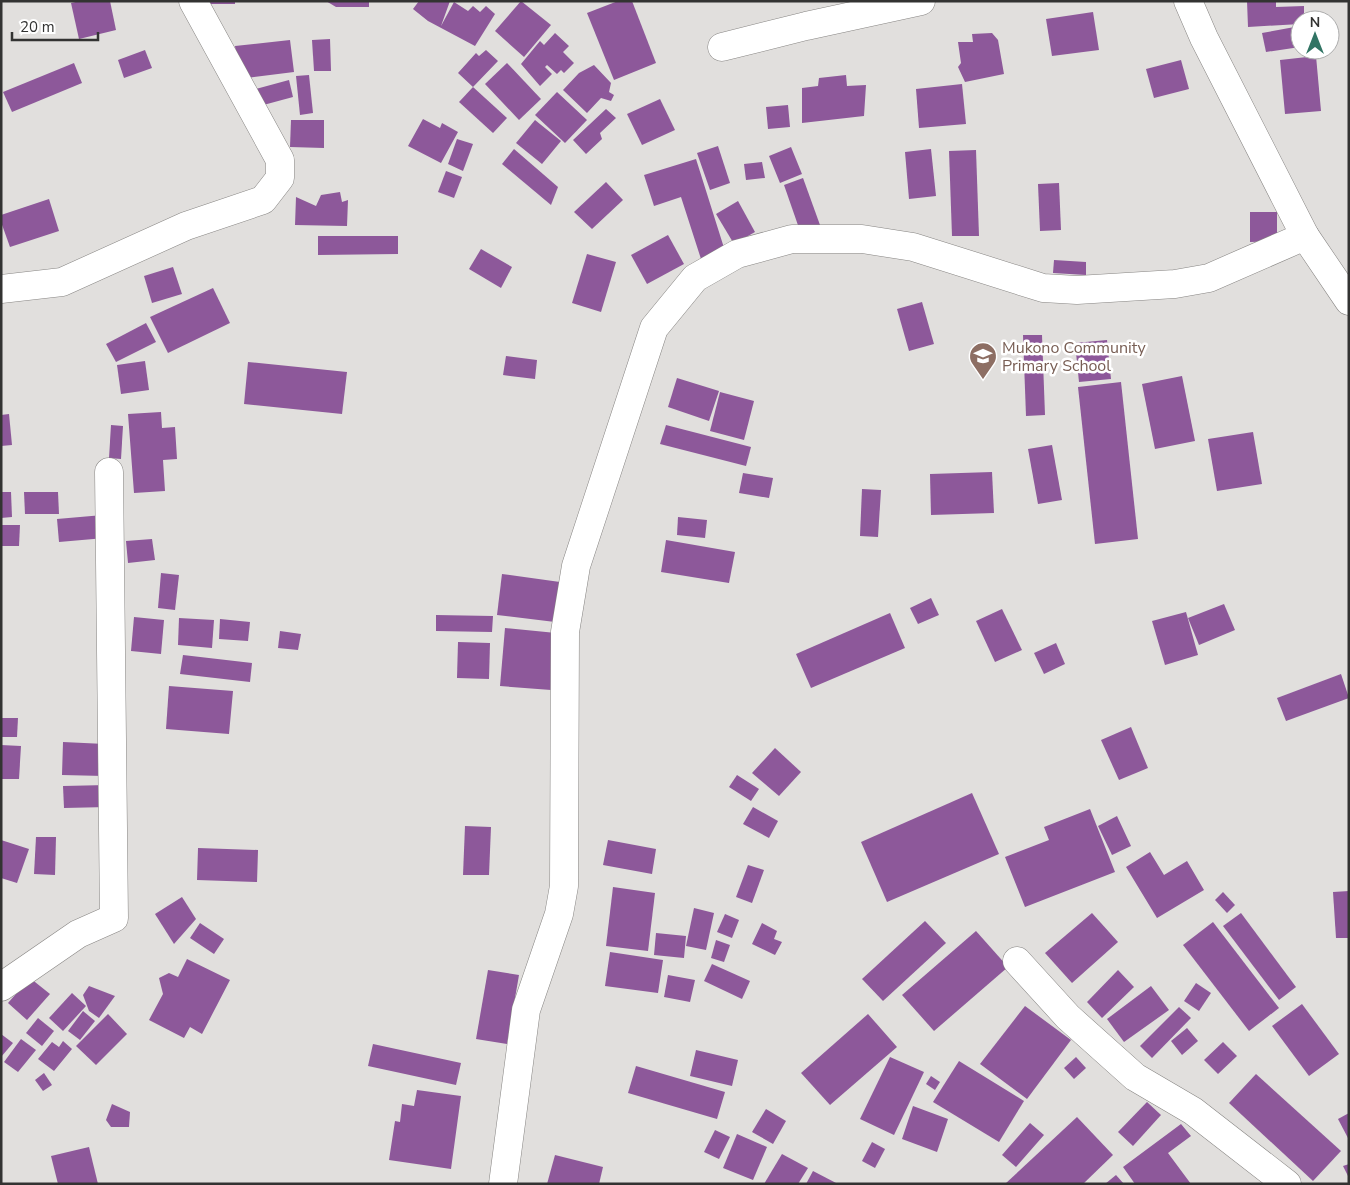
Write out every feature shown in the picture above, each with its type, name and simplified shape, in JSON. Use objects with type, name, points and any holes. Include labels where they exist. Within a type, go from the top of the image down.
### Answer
[{"type":"street","points":[[1,289],[62,282],[186,226],[263,200],[273,188],[280,175],[280,160],[193,1]]},
{"type":"street","points":[[722,47],[806,26],[921,1]]},
{"type":"street","points":[[1188,1],[1204,38],[1306,236],[1349,301]]},
{"type":"street","points":[[503,1184],[526,1010],[559,914],[564,886],[565,632],[570,594],[576,566],[654,328],[695,278],[737,254],[792,239],[862,239],[913,247],[1043,288],[1077,290],[1175,284],[1209,278],[1306,236]]},
{"type":"street","points":[[1,987],[78,934],[114,918],[109,472]]},
{"type":"street","points":[[1017,961],[1068,1017],[1135,1077],[1193,1111],[1287,1184]]},
{"type":"building","points":[[80,1],[110,1],[116,30],[79,39],[71,3]]},
{"type":"building","points":[[195,1],[235,1],[235,4],[195,4]]},
{"type":"building","points":[[326,1],[369,1],[369,7],[336,7]]},
{"type":"building","points":[[419,1],[450,1],[441,26],[454,2],[468,11],[473,6],[480,12],[486,6],[495,14],[475,46],[428,21],[413,9]]},
{"type":"building","points":[[521,1],[551,25],[524,57],[495,31]]},
{"type":"building","points":[[618,1],[632,1],[656,63],[614,80],[587,13]]},
{"type":"building","points":[[1247,1],[1276,1],[1276,7],[1304,6],[1304,10],[1290,10],[1290,25],[1248,27]]},
{"type":"building","points":[[1093,12],[1099,50],[1052,56],[1046,19]]},
{"type":"building","points":[[1290,28],[1290,48],[1266,52],[1262,33]]},
{"type":"building","points":[[555,33],[569,46],[563,52],[574,63],[564,73],[561,70],[557,74],[547,65],[545,67],[552,74],[540,86],[521,64],[540,41],[544,45]]},
{"type":"building","points":[[992,33],[998,40],[1004,74],[965,82],[958,67],[961,63],[958,42],[973,42],[972,34]]},
{"type":"building","points":[[330,39],[331,71],[314,71],[312,40]]},
{"type":"building","points":[[290,40],[294,72],[239,79],[235,46]]},
{"type":"building","points":[[145,50],[152,68],[124,78],[118,60]]},
{"type":"building","points":[[486,50],[498,61],[473,87],[458,73],[476,53],[479,56]]},
{"type":"building","points":[[1181,60],[1189,89],[1154,98],[1146,69]]},
{"type":"building","points":[[1280,60],[1316,60],[1321,111],[1285,114]]},
{"type":"building","points":[[74,63],[82,83],[12,112],[3,92]]},
{"type":"building","points":[[507,63],[541,99],[519,120],[485,84]]},
{"type":"building","points":[[594,65],[611,83],[609,92],[614,95],[611,101],[601,98],[587,113],[563,90],[579,73]]},
{"type":"building","points":[[309,75],[313,113],[300,115],[296,76]]},
{"type":"building","points":[[846,75],[847,86],[866,85],[864,116],[802,123],[802,88],[818,86],[819,78]]},
{"type":"building","points":[[289,80],[293,97],[256,107],[252,90]]},
{"type":"building","points":[[962,84],[966,124],[919,128],[916,89]]},
{"type":"building","points":[[473,87],[507,118],[493,133],[459,102]]},
{"type":"building","points":[[557,92],[587,120],[565,143],[535,115]]},
{"type":"building","points":[[660,99],[675,130],[642,145],[627,114]]},
{"type":"building","points":[[788,105],[790,127],[768,129],[766,107]]},
{"type":"building","points":[[606,109],[616,118],[600,133],[602,139],[586,154],[573,140]]},
{"type":"building","points":[[423,119],[440,128],[442,123],[458,132],[441,163],[408,146]]},
{"type":"building","points":[[291,120],[324,120],[324,148],[290,147]]},
{"type":"building","points":[[535,120],[561,141],[542,164],[516,143]]},
{"type":"building","points":[[457,139],[473,144],[463,171],[448,164]]},
{"type":"building","points":[[718,146],[730,183],[710,190],[697,153]]},
{"type":"building","points":[[791,147],[802,174],[780,183],[769,156]]},
{"type":"building","points":[[514,149],[558,187],[551,205],[502,164]]},
{"type":"building","points":[[931,149],[936,196],[909,199],[905,152]]},
{"type":"building","points":[[976,150],[979,236],[952,236],[949,151]]},
{"type":"building","points":[[696,159],[725,251],[701,259],[681,197],[654,206],[644,175]]},
{"type":"building","points":[[762,162],[765,178],[746,180],[744,164]]},
{"type":"building","points":[[446,171],[462,177],[454,198],[438,192]]},
{"type":"building","points":[[803,178],[820,225],[800,231],[784,185]]},
{"type":"building","points":[[606,182],[623,200],[592,229],[574,212]]},
{"type":"building","points":[[1059,183],[1061,230],[1040,231],[1038,184]]},
{"type":"building","points":[[340,192],[342,202],[348,200],[347,226],[295,225],[296,197],[316,206],[321,195]]},
{"type":"building","points":[[49,199],[59,231],[10,247],[1,222],[1,215]]},
{"type":"building","points":[[738,201],[755,232],[734,244],[716,214]]},
{"type":"building","points":[[1250,212],[1277,212],[1277,241],[1250,242]]},
{"type":"building","points":[[668,235],[684,264],[647,284],[631,255]]},
{"type":"building","points":[[318,236],[398,236],[398,254],[318,255]]},
{"type":"building","points":[[481,249],[512,267],[501,288],[469,269]]},
{"type":"building","points":[[587,254],[616,262],[601,312],[572,303]]},
{"type":"building","points":[[1054,260],[1086,262],[1086,275],[1053,273]]},
{"type":"building","points":[[173,267],[182,294],[152,303],[144,276]]},
{"type":"building","points":[[213,288],[230,323],[168,353],[150,317]]},
{"type":"building","points":[[922,302],[934,344],[909,351],[897,309]]},
{"type":"building","points":[[146,323],[156,342],[116,362],[106,344]]},
{"type":"building","points":[[1023,335],[1042,335],[1045,415],[1026,416]]},
{"type":"building","points":[[1107,340],[1111,379],[1079,382],[1075,343]]},
{"type":"building","points":[[506,356],[537,360],[535,379],[503,375]]},
{"type":"building","points":[[145,361],[149,390],[121,394],[117,365]]},
{"type":"building","points":[[248,362],[347,372],[342,414],[244,404]]},
{"type":"building","points":[[1182,376],[1195,441],[1155,449],[1142,384]]},
{"type":"building","points":[[677,378],[719,391],[709,421],[668,407]]},
{"type":"building","points":[[1121,382],[1138,539],[1095,544],[1078,387]]},
{"type":"building","points":[[720,392],[754,401],[744,440],[710,431]]},
{"type":"building","points":[[161,412],[162,428],[175,427],[177,459],[163,460],[165,491],[134,493],[128,414]]},
{"type":"building","points":[[9,414],[12,445],[1,446],[1,415]]},
{"type":"building","points":[[111,425],[123,426],[121,459],[109,458]]},
{"type":"building","points":[[666,425],[751,447],[746,466],[660,444]]},
{"type":"building","points":[[1253,432],[1262,484],[1217,491],[1208,439]]},
{"type":"building","points":[[1052,445],[1062,500],[1038,504],[1028,449]]},
{"type":"building","points":[[992,472],[994,513],[931,515],[930,474]]},
{"type":"building","points":[[743,473],[773,478],[769,498],[739,493]]},
{"type":"building","points":[[862,489],[881,490],[878,537],[860,536]]},
{"type":"building","points":[[1,492],[11,492],[12,517],[1,518]]},
{"type":"building","points":[[24,492],[58,492],[59,514],[25,514]]},
{"type":"building","points":[[103,515],[105,538],[59,542],[57,519]]},
{"type":"building","points":[[678,517],[707,520],[705,538],[677,535]]},
{"type":"building","points":[[1,525],[20,525],[19,546],[1,546]]},
{"type":"building","points":[[152,539],[155,560],[128,563],[126,541]]},
{"type":"building","points":[[666,540],[735,552],[729,583],[661,572]]},
{"type":"building","points":[[161,573],[179,575],[175,610],[158,608]]},
{"type":"building","points":[[502,574],[560,582],[555,622],[497,615]]},
{"type":"building","points":[[931,598],[939,615],[918,624],[910,608]]},
{"type":"building","points":[[1224,604],[1235,630],[1199,645],[1188,618]]},
{"type":"building","points":[[1002,609],[1022,650],[995,662],[976,621]]},
{"type":"building","points":[[1186,612],[1198,655],[1165,665],[1152,621]]},
{"type":"building","points":[[890,613],[905,648],[811,688],[796,654]]},
{"type":"building","points":[[436,615],[493,616],[492,632],[436,631]]},
{"type":"building","points":[[134,617],[164,620],[161,654],[131,651]]},
{"type":"building","points":[[179,618],[214,620],[212,648],[178,645]]},
{"type":"building","points":[[220,619],[250,622],[248,641],[219,639]]},
{"type":"building","points":[[505,628],[556,633],[551,690],[500,686]]},
{"type":"building","points":[[280,631],[301,634],[298,650],[278,648]]},
{"type":"building","points":[[458,642],[490,643],[489,679],[457,678]]},
{"type":"building","points":[[1056,643],[1065,664],[1044,674],[1034,653]]},
{"type":"building","points":[[183,655],[252,663],[250,682],[180,674]]},
{"type":"building","points":[[1341,674],[1349,698],[1286,721],[1277,698]]},
{"type":"building","points":[[169,686],[233,691],[229,734],[166,729]]},
{"type":"building","points":[[1,718],[18,718],[17,737],[1,737]]},
{"type":"building","points":[[1131,727],[1148,768],[1119,780],[1101,740]]},
{"type":"building","points":[[63,742],[105,744],[104,776],[62,775]]},
{"type":"building","points":[[1,745],[21,746],[19,779],[1,779]]},
{"type":"building","points":[[775,748],[801,772],[779,796],[752,773]]},
{"type":"building","points":[[737,775],[759,789],[751,801],[729,787]]},
{"type":"building","points":[[107,785],[108,807],[64,808],[63,786]]},
{"type":"building","points":[[972,793],[999,854],[887,902],[861,842]]},
{"type":"building","points":[[753,807],[778,821],[769,838],[743,824]]},
{"type":"building","points":[[1090,809],[1115,872],[1025,907],[1005,857],[1049,840],[1044,827]]},
{"type":"building","points":[[1117,816],[1131,846],[1112,855],[1098,826]]},
{"type":"building","points":[[465,826],[491,827],[489,875],[463,875]]},
{"type":"building","points":[[36,837],[56,837],[55,875],[34,874]]},
{"type":"building","points":[[1,840],[29,849],[17,883],[1,878]]},
{"type":"building","points":[[608,840],[656,849],[652,874],[603,865]]},
{"type":"building","points":[[198,848],[258,850],[257,882],[197,880]]},
{"type":"building","points":[[1150,852],[1164,875],[1187,861],[1204,890],[1157,918],[1126,867]]},
{"type":"building","points":[[748,865],[764,870],[752,903],[736,897]]},
{"type":"building","points":[[613,887],[655,893],[648,951],[606,946]]},
{"type":"building","points":[[1349,891],[1349,938],[1336,938],[1333,892]]},
{"type":"building","points":[[1223,892],[1235,905],[1227,913],[1215,900]]},
{"type":"building","points":[[182,897],[196,919],[174,944],[155,914]]},
{"type":"building","points":[[694,908],[714,913],[706,950],[686,946]]},
{"type":"building","points":[[1092,913],[1118,942],[1072,983],[1045,953]]},
{"type":"building","points":[[1241,913],[1296,987],[1279,1000],[1223,926]]},
{"type":"building","points":[[725,914],[739,920],[732,938],[717,932]]},
{"type":"building","points":[[925,921],[946,943],[883,1001],[862,979]]},
{"type":"building","points":[[1213,922],[1279,1008],[1249,1031],[1183,945]]},
{"type":"building","points":[[200,923],[224,939],[214,954],[190,938]]},
{"type":"building","points":[[762,923],[777,931],[774,939],[782,942],[775,955],[752,944]]},
{"type":"building","points":[[976,931],[1008,967],[934,1031],[902,995]]},
{"type":"building","points":[[656,933],[686,936],[684,958],[654,955]]},
{"type":"building","points":[[716,940],[730,945],[724,962],[711,958]]},
{"type":"building","points":[[610,952],[663,960],[658,993],[605,986]]},
{"type":"building","points":[[187,959],[230,980],[202,1034],[190,1027],[184,1038],[149,1020],[163,994],[159,978],[169,973],[178,977]]},
{"type":"building","points":[[712,964],[750,981],[742,999],[704,981]]},
{"type":"building","points":[[488,970],[519,975],[507,1044],[476,1039]]},
{"type":"building","points":[[1118,970],[1134,987],[1102,1018],[1087,1002]]},
{"type":"building","points":[[668,975],[695,980],[690,1002],[664,997]]},
{"type":"building","points":[[30,978],[50,994],[27,1020],[8,1003]]},
{"type":"building","points":[[1196,983],[1211,993],[1199,1011],[1184,1001]]},
{"type":"building","points":[[89,986],[115,996],[99,1018],[89,1011],[83,995]]},
{"type":"building","points":[[1151,986],[1169,1010],[1124,1042],[1107,1019]]},
{"type":"building","points":[[72,993],[86,1006],[63,1031],[49,1018]]},
{"type":"building","points":[[1302,1004],[1339,1054],[1309,1076],[1272,1026]]},
{"type":"building","points":[[1025,1006],[1071,1040],[1027,1099],[980,1064]]},
{"type":"building","points":[[1179,1007],[1191,1018],[1152,1058],[1140,1046]]},
{"type":"building","points":[[83,1011],[95,1021],[80,1040],[68,1031]]},
{"type":"building","points":[[108,1014],[127,1034],[96,1065],[76,1046]]},
{"type":"building","points":[[868,1014],[897,1047],[830,1105],[801,1073]]},
{"type":"building","points":[[38,1018],[54,1031],[42,1046],[26,1033]]},
{"type":"building","points":[[1187,1028],[1198,1041],[1182,1055],[1171,1041]]},
{"type":"building","points":[[1,1034],[13,1043],[1,1057]]},
{"type":"building","points":[[21,1039],[36,1050],[18,1072],[4,1062]]},
{"type":"building","points":[[63,1041],[72,1049],[54,1071],[38,1059],[52,1042],[59,1047]]},
{"type":"building","points":[[1223,1042],[1237,1056],[1218,1074],[1204,1060]]},
{"type":"building","points":[[373,1044],[461,1063],[456,1085],[368,1066]]},
{"type":"building","points":[[696,1050],[738,1060],[732,1086],[690,1076]]},
{"type":"building","points":[[890,1057],[924,1072],[894,1135],[860,1119]]},
{"type":"building","points":[[1076,1057],[1086,1068],[1074,1079],[1064,1068]]},
{"type":"building","points":[[959,1061],[1024,1101],[999,1142],[933,1102]]},
{"type":"building","points":[[636,1066],[725,1092],[717,1119],[628,1093]]},
{"type":"building","points":[[44,1073],[52,1085],[43,1091],[35,1080]]},
{"type":"building","points":[[1256,1074],[1341,1151],[1313,1181],[1229,1103]]},
{"type":"building","points":[[931,1076],[940,1082],[935,1090],[926,1084]]},
{"type":"building","points":[[417,1090],[461,1096],[451,1169],[389,1160],[395,1121],[400,1122],[402,1104],[414,1106]]},
{"type":"building","points":[[1147,1102],[1161,1115],[1133,1146],[1118,1132]]},
{"type":"building","points":[[112,1104],[130,1112],[129,1127],[111,1127],[106,1120]]},
{"type":"building","points":[[913,1106],[948,1119],[937,1152],[902,1139]]},
{"type":"building","points":[[766,1109],[786,1121],[773,1144],[752,1132]]},
{"type":"building","points":[[1349,1113],[1349,1140],[1338,1119]]},
{"type":"building","points":[[1077,1117],[1113,1155],[1083,1184],[1005,1184]]},
{"type":"building","points":[[1030,1123],[1044,1135],[1016,1167],[1002,1155]]},
{"type":"building","points":[[1181,1124],[1191,1136],[1168,1153],[1191,1184],[1135,1184],[1123,1167]]},
{"type":"building","points":[[715,1130],[730,1137],[719,1159],[704,1152]]},
{"type":"building","points":[[737,1134],[767,1147],[753,1180],[723,1168]]},
{"type":"building","points":[[872,1142],[885,1149],[875,1168],[862,1161]]},
{"type":"building","points":[[89,1147],[98,1184],[58,1184],[51,1156]]},
{"type":"building","points":[[782,1154],[808,1168],[798,1184],[764,1184]]},
{"type":"building","points":[[555,1155],[603,1167],[599,1184],[547,1184]]},
{"type":"building","points":[[1349,1164],[1349,1178],[1343,1166]]},
{"type":"building","points":[[813,1171],[838,1184],[806,1184]]},
{"type":"building","points":[[1116,1175],[1124,1184],[1105,1184]]},
{"type":"place","name":"Mukono Community Primary School","points":[[983,380]]}]
